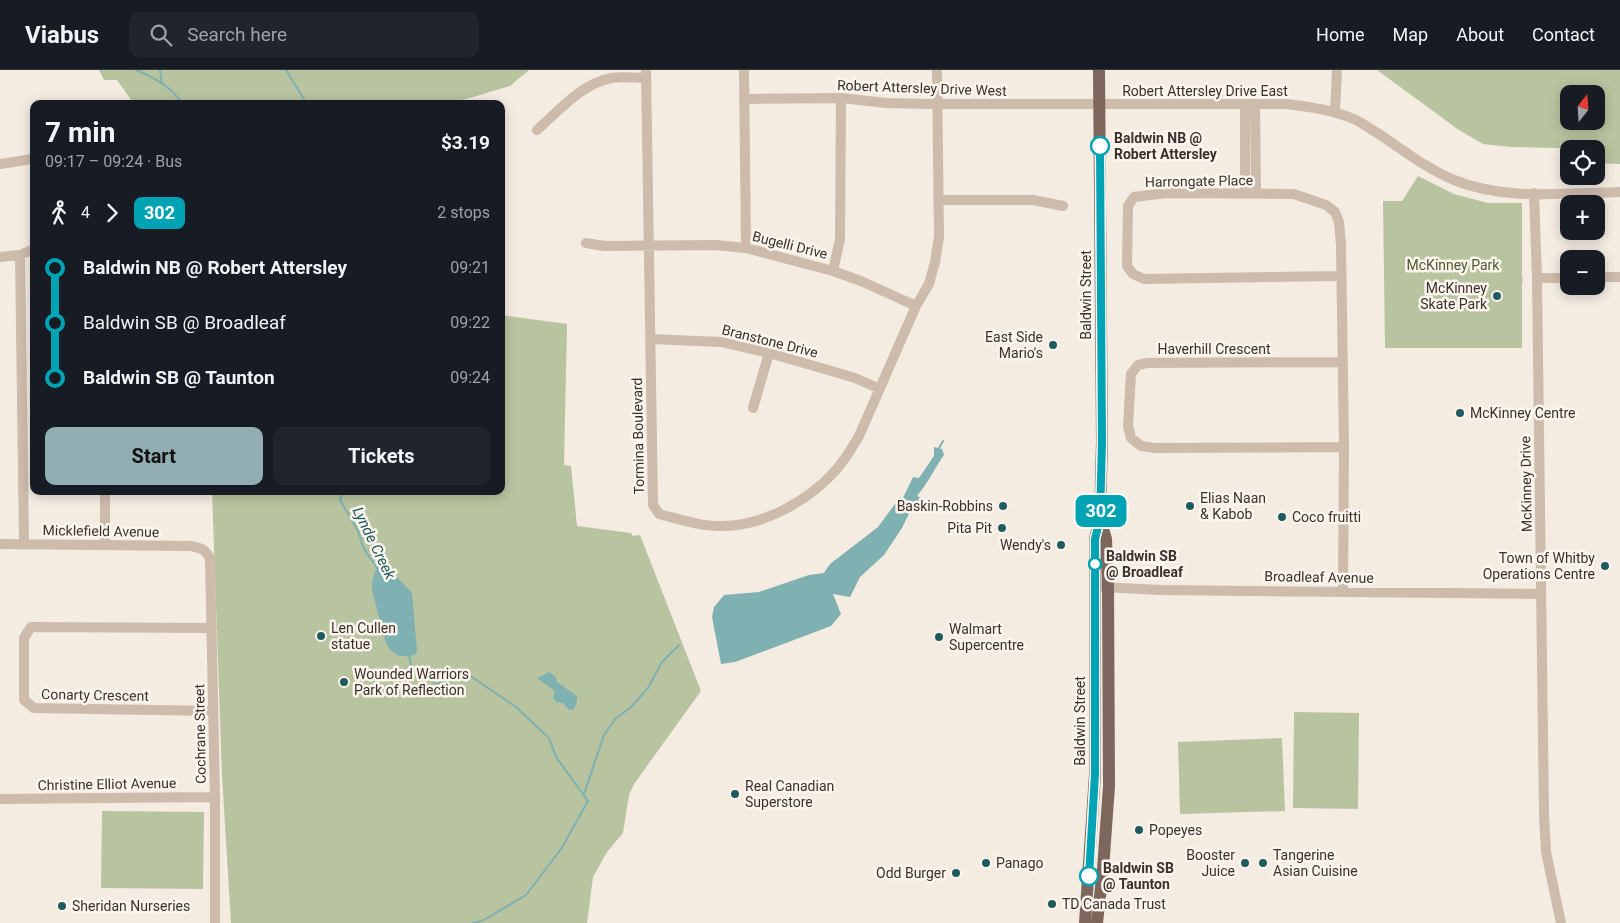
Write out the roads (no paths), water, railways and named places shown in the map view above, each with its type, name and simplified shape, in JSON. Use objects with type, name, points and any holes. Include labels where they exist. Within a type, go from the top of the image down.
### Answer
[{"type":"main road","name":"Baldwin Street","points":[[1097,923],[1110,786],[1102,587],[1095,539],[1100,519],[1102,433],[1099,70]]},
{"type":"main road","name":"Baldwin Street","points":[[1085,923],[1095,790],[1102,587]]},
{"type":"street","points":[[744,70],[746,248]]},
{"type":"street","name":"Tormina Boulevard","points":[[646,74],[653,505],[659,514],[702,524],[720,526],[742,524],[763,518],[797,501],[820,486],[848,455],[860,436],[916,306],[929,284],[935,262],[939,236],[937,70]]},
{"type":"street","points":[[1335,111],[1337,70]]},
{"type":"street","points":[[537,130],[572,98],[590,86],[611,78],[646,74]]},
{"type":"street","points":[[833,270],[840,239],[841,98]]},
{"type":"street","name":"Robert Attersley Drive West","points":[[744,99],[841,98],[886,103],[1099,105]]},
{"type":"street","name":"Robert Attersley Drive East","points":[[1099,105],[1156,103],[1286,104],[1335,111],[1358,121],[1426,166],[1454,180],[1481,188],[1507,193],[1620,192]]},
{"type":"street","points":[[1246,193],[1250,104]]},
{"type":"street","points":[[1250,104],[1256,193]]},
{"type":"street","points":[[0,164],[30,159]]},
{"type":"street","name":"Harrongate Place","points":[[1342,276],[1144,279],[1133,274],[1128,266],[1128,206],[1134,197],[1166,193],[1294,194],[1326,205],[1335,212],[1339,222],[1342,276],[1343,591]]},
{"type":"street","name":"McKinney Drive","points":[[1534,193],[1537,278],[1544,815],[1546,852],[1561,923]]},
{"type":"street","points":[[939,200],[1033,200],[1063,206]]},
{"type":"street","name":"Bugelli Drive","points":[[586,243],[604,246],[715,245],[746,248],[833,270],[862,280],[916,306]]},
{"type":"street","points":[[0,257],[20,255],[30,251]]},
{"type":"street","points":[[20,255],[24,543]]},
{"type":"street","points":[[1605,277],[1620,277]]},
{"type":"street","points":[[1537,278],[1560,278]]},
{"type":"street","name":"Branstone Drive","points":[[650,339],[721,342],[768,353],[855,378],[880,389]]},
{"type":"street","points":[[752,408],[768,353]]},
{"type":"street","name":"Haverhill Crescent","points":[[1342,362],[1147,363],[1138,365],[1131,374],[1128,426],[1131,438],[1141,446],[1154,448],[1344,447]]},
{"type":"street","points":[[105,495],[105,546]]},
{"type":"street","name":"Micklefield Avenue","points":[[0,544],[191,546],[201,548]]},
{"type":"street","name":"Cochrane Street","points":[[201,548],[207,552],[210,558],[215,797],[215,923]]},
{"type":"street","name":"Broadleaf Avenue","points":[[1102,587],[1160,590],[1542,594]]},
{"type":"street","name":"Conarty Crescent","points":[[212,628],[32,627],[24,638],[24,700],[34,708],[213,711]]},
{"type":"street","name":"Christine Elliot Avenue","points":[[0,799],[215,797]]},
{"type":"water","points":[[934,447],[942,449],[944,455],[917,496],[921,498],[918,502],[915,501],[902,528],[884,555],[860,577],[850,597],[833,594],[841,614],[831,626],[735,662],[721,664],[712,617],[714,607],[724,595],[759,592],[809,575],[824,573],[830,564],[878,527],[900,497],[903,498],[913,477],[919,478],[934,456]]},
{"type":"water","points":[[380,559],[412,593],[416,654],[398,655],[392,651],[384,638],[372,588],[373,578]]},
{"type":"water","points":[[549,672],[556,677],[557,682],[577,696],[574,709],[569,710],[563,703],[556,702],[553,698],[555,691],[537,678]]},
{"type":"waterway","points":[[136,70],[156,79],[173,92],[179,100]]},
{"type":"waterway","points":[[160,70],[162,83]]},
{"type":"waterway","name":"Lynde Creek","points":[[286,70],[305,100]]},
{"type":"waterway","points":[[938,450],[943,441]]},
{"type":"waterway","name":"Lynde Creek","points":[[342,495],[340,500],[358,531],[364,549],[377,568]]},
{"type":"waterway","points":[[584,794],[604,735],[616,718],[630,708],[648,688],[662,662],[679,645]]},
{"type":"waterway","name":"Lynde Creek","points":[[409,655],[412,670],[436,684],[469,675],[516,707],[549,738],[556,757],[588,801],[561,849],[526,895],[484,920],[473,923]]},
{"type":"place","name":"Baldwin NB @ Robert Attersley","points":[[1100,146]]},
{"type":"place","name":"McKinney Skate Park","points":[[1497,296]]},
{"type":"place","name":"East Side Mario's","points":[[1053,345]]},
{"type":"place","name":"McKinney Centre","points":[[1460,413]]},
{"type":"place","name":"Baskin-Robbins","points":[[1003,506]]},
{"type":"place","name":"Elias Naan & Kabob","points":[[1190,506]]},
{"type":"place","name":"Coco fruitti","points":[[1282,517]]},
{"type":"place","name":"Pita Pit","points":[[1002,528]]},
{"type":"place","name":"Wendy's","points":[[1061,545]]},
{"type":"place","name":"Baldwin SB @ Broadleaf","points":[[1095,564]]},
{"type":"place","name":"Town of Whitby Operations Centre","points":[[1605,566]]},
{"type":"place","name":"Len Cullen statue","points":[[321,636]]},
{"type":"place","name":"Walmart Supercentre","points":[[939,637]]},
{"type":"place","name":"Wounded Warriors Park of Reflection","points":[[344,682]]},
{"type":"place","name":"Real Canadian Superstore","points":[[735,794]]},
{"type":"place","name":"Popeyes","points":[[1139,830]]},
{"type":"place","name":"Panago","points":[[986,863]]},
{"type":"place","name":"Booster Juice","points":[[1245,863]]},
{"type":"place","name":"Tangerine Asian Cuisine","points":[[1263,863]]},
{"type":"place","name":"Odd Burger","points":[[956,873]]},
{"type":"place","name":"Baldwin SB @ Taunton","points":[[1089,876]]},
{"type":"place","name":"TD Canada Trust","points":[[1052,904]]},
{"type":"place","name":"Sheridan Nurseries","points":[[62,906]]},
{"type":"park label","name":"McKinney Park","points":[[1453,265]]}]
